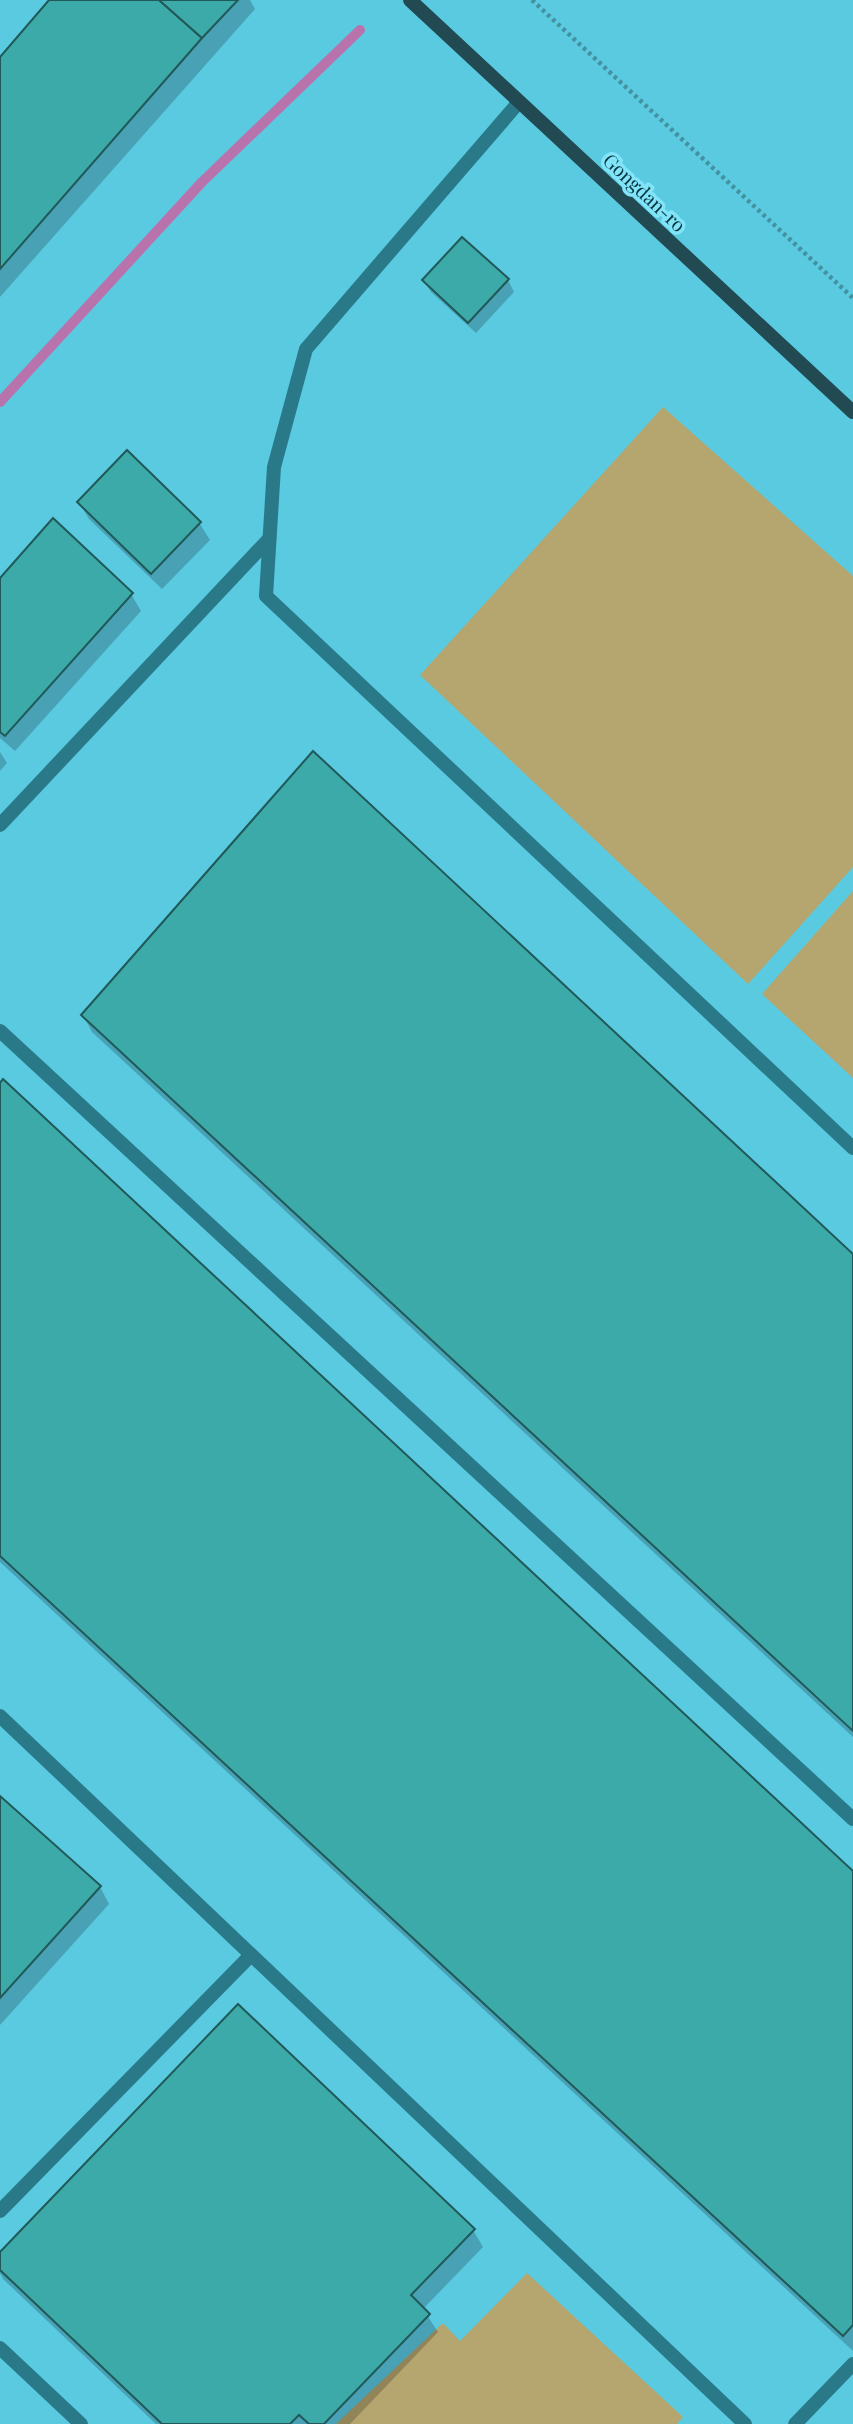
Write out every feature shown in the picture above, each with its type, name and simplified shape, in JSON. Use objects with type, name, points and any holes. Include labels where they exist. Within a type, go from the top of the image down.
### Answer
[{"type":"main road","name":"Gongdan-ro","points":[[410,0],[853,412]]},
{"type":"lane","points":[[519,102],[306,349],[274,467],[266,596],[853,1148]]},
{"type":"lane","points":[[0,825],[270,539]]},
{"type":"lane","points":[[0,1031],[853,1819]]},
{"type":"lane","points":[[0,1716],[745,2424]]},
{"type":"lane","points":[[0,2211],[251,1955]]},
{"type":"lane","points":[[0,2348],[81,2424]]},
{"type":"lane","points":[[795,2424],[853,2364]]},
{"type":"path","points":[[532,0],[853,298]]},
{"type":"shaded area","points":[[0,0],[853,0],[853,2424],[0,2424]]},
{"type":"shaded area","points":[[663,407],[853,576],[853,867],[748,984],[420,675]]},
{"type":"shaded area","points":[[853,891],[853,1078],[762,994]]},
{"type":"shaded area","points":[[527,2273],[683,2417],[677,2424],[336,2424],[443,2323],[460,2341]]},
{"type":"building","points":[[49,0],[159,0],[202,38],[0,269],[0,57]]},
{"type":"building","points":[[159,0],[238,0],[202,38]]},
{"type":"building","points":[[462,237],[509,279],[468,323],[422,280]]},
{"type":"building","points":[[127,450],[201,522],[151,574],[77,502]]},
{"type":"building","points":[[53,518],[133,593],[5,736],[0,732],[0,578]]},
{"type":"building","points":[[313,751],[853,1254],[853,1731],[81,1015]]},
{"type":"building","points":[[3,1079],[853,1871],[853,2325],[843,2336],[0,1556],[0,1083]]},
{"type":"building","points":[[0,1796],[101,1886],[0,1998]]},
{"type":"building","points":[[238,2004],[475,2229],[411,2295],[430,2314],[324,2424],[309,2424],[299,2415],[290,2424],[162,2424],[0,2270],[0,2252]]},
{"type":"waterway","points":[[0,402],[202,182],[360,30]]}]
